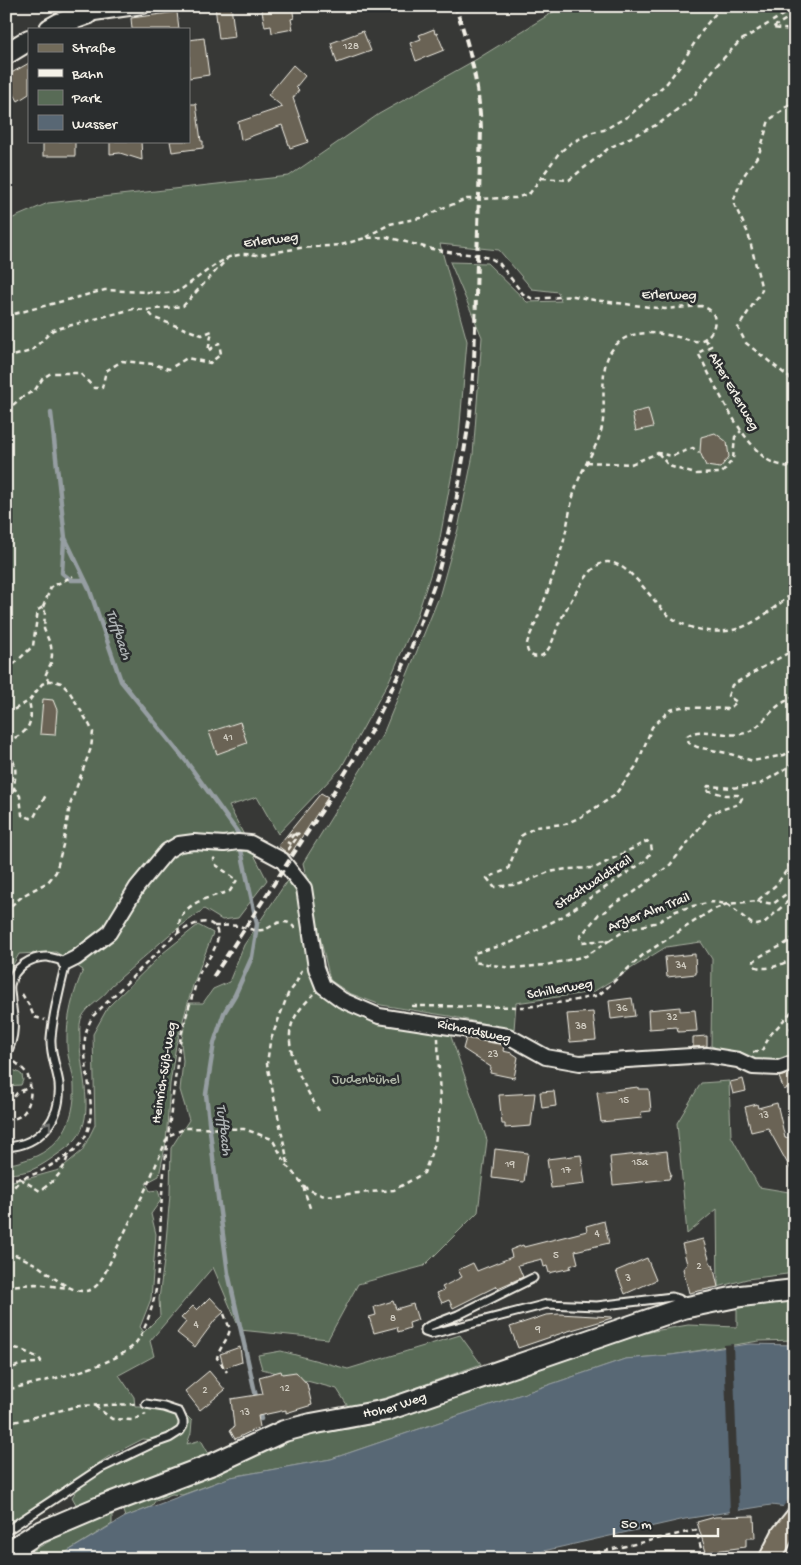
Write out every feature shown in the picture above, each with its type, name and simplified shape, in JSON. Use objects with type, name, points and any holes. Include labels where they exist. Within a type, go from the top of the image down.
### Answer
[{"type":"main road","points":[[754,1559],[789,1526]]},
{"type":"main road","points":[[770,1559],[789,1526]]},
{"type":"street","points":[[52,28],[87,10],[144,6]]},
{"type":"street","points":[[6,54],[28,41]]},
{"type":"street","points":[[66,963],[76,958],[109,933],[137,887],[167,851],[179,844],[194,842],[250,843],[282,853],[304,888],[316,968],[323,986]]},
{"type":"street","name":"Richardsweg","points":[[323,986],[342,1000],[379,1016],[508,1036],[546,1057],[580,1063],[707,1055],[738,1060],[752,1068],[779,1068],[795,1062]]},
{"type":"street","name":"Hoher Weg","points":[[6,1553],[44,1531],[102,1506],[213,1464],[284,1431],[387,1410],[683,1308],[741,1296],[795,1290]]},
{"type":"lane","points":[[6,1054],[14,1032],[10,984],[16,971],[24,964],[41,957],[49,957],[66,963],[58,994],[51,1040],[58,1076],[59,1093],[55,1116],[37,1138],[20,1145],[6,1147]]},
{"type":"lane","points":[[534,1278],[458,1315],[429,1326],[425,1329],[425,1332],[431,1334],[547,1304],[597,1306],[672,1297],[680,1299],[683,1308]]},
{"type":"lane","points":[[6,1531],[101,1468],[149,1445],[169,1438],[180,1431],[183,1426],[178,1412],[164,1406],[149,1404]]},
{"type":"path","points":[[365,238],[390,224],[425,217],[467,199],[516,198],[530,193],[559,154],[572,143],[593,132],[604,130],[630,115],[661,88],[681,64],[706,25],[722,6]]},
{"type":"path","points":[[542,178],[569,180],[609,148],[660,123],[693,97],[717,65],[740,41],[786,13],[795,14]]},
{"type":"path","points":[[795,14],[772,28],[795,30]]},
{"type":"path","points":[[795,98],[782,111],[769,120],[758,154],[742,178],[733,202],[748,233],[762,290],[738,328],[746,343],[795,382]]},
{"type":"path","name":"Erlerweg","points":[[6,316],[105,290],[167,293],[179,291],[215,264],[229,257],[243,254],[260,255],[300,248],[341,245],[365,238],[388,237],[432,249],[478,255],[492,259],[499,264],[523,294],[533,299],[574,296],[665,309],[707,308],[712,311],[714,325],[712,331],[704,339]]},
{"type":"path","points":[[6,358],[32,351],[53,330],[133,309],[147,310],[183,306],[229,257]]},
{"type":"path","points":[[6,411],[34,390],[43,378],[51,373],[80,373],[94,388],[102,388],[106,371],[122,360],[153,364],[169,369],[187,358],[210,363],[221,354],[219,343],[208,350],[212,331],[202,335],[154,318],[147,310]]},
{"type":"path","points":[[704,339],[693,341],[659,333],[641,334],[626,337],[615,345],[610,352],[604,375],[602,394],[604,418],[602,432],[576,485],[563,543],[540,613],[527,645],[529,654],[534,657],[544,655],[559,624],[587,576],[603,563],[615,563],[629,572],[667,614],[686,625],[708,631],[740,629],[752,623],[795,592]]},
{"type":"path","name":"Alter Erlerweg","points":[[704,339],[711,346],[698,353],[741,431],[766,460],[787,467],[795,467]]},
{"type":"path","points":[[658,453],[669,466],[695,474],[722,473],[733,459],[735,437],[741,431]]},
{"type":"path","points":[[586,462],[631,464],[658,453],[672,456],[693,448],[699,453]]},
{"type":"path","points":[[6,669],[33,646],[38,610],[43,607],[51,587],[73,576]]},
{"type":"path","points":[[43,607],[45,612],[44,629],[51,646],[51,663],[45,676],[48,681]]},
{"type":"path","points":[[6,619],[8,621],[6,632]]},
{"type":"path","name":"Stadtwaldtrail","points":[[610,940],[586,956],[546,965],[511,968],[474,962],[474,952],[510,943],[560,918],[645,861],[652,851],[651,845],[647,841],[595,868],[549,872],[520,884],[494,887],[487,878],[508,869],[521,836],[535,827],[565,824],[581,817],[614,796],[637,765],[652,727],[670,710],[680,707],[728,709],[737,702],[728,696],[732,686],[795,649]]},
{"type":"path","points":[[6,714],[29,701],[42,684],[48,681],[55,681],[61,683],[69,691],[93,732],[93,740],[70,805],[64,845],[56,872],[48,882],[24,895],[6,910]]},
{"type":"path","points":[[795,696],[778,706],[762,723],[748,732],[728,735],[692,732],[687,736],[689,743],[697,747],[753,761],[784,755],[795,750]]},
{"type":"path","points":[[6,741],[19,736],[28,729],[32,714],[29,701]]},
{"type":"path","points":[[6,754],[11,757],[16,765],[14,788],[6,810]]},
{"type":"path","name":"Arzler Alm Trail","points":[[727,904],[712,902],[676,911],[658,922],[626,930],[610,940],[582,942],[580,940],[580,937],[599,914],[634,894],[670,866],[711,812],[739,804],[742,798],[738,795],[725,795],[706,790],[708,786],[732,788],[760,784],[795,764]]},
{"type":"path","points":[[14,788],[20,796],[22,815],[33,819],[47,793]]},
{"type":"path","points":[[282,853],[287,852],[292,845],[298,836],[294,834],[290,839],[288,838],[291,833],[299,833],[292,845],[282,853]]},
{"type":"path","points":[[178,933],[180,918],[191,906],[205,898],[230,891],[237,880],[216,865],[214,859],[221,854],[232,851],[238,842]]},
{"type":"path","points":[[757,901],[777,884],[791,864],[795,862]]},
{"type":"path","name":"Schillerweg","points":[[407,1006],[526,1006],[572,1001],[599,995],[643,955],[712,910],[727,904],[757,901],[773,904],[795,887]]},
{"type":"path","points":[[727,904],[752,924],[757,925],[764,923],[795,895]]},
{"type":"path","points":[[6,1179],[21,1179],[41,1171],[68,1154],[81,1143],[90,1124],[91,1112],[85,1038],[88,1026],[93,1016],[178,933],[199,922],[214,926],[236,926],[253,930],[264,930],[282,921],[294,927],[298,937]]},
{"type":"path","name":"Heinrich-Süß-Weg","points":[[6,1389],[78,1372],[110,1360],[124,1353],[135,1344],[149,1319],[156,1290],[168,1136],[180,1038],[199,974],[214,949],[217,940],[218,932],[214,926]]},
{"type":"path","points":[[795,936],[773,952],[762,954],[754,961],[754,966],[761,969],[779,965],[795,958]]},
{"type":"path","points":[[288,1167],[267,1064],[270,1042],[288,994],[295,985],[303,967],[316,968]]},
{"type":"path","points":[[319,1111],[301,1079],[294,1061],[290,1038],[294,1020],[305,1003],[323,986]]},
{"type":"path","points":[[18,990],[30,1007],[34,1017],[53,1023]]},
{"type":"path","points":[[738,1060],[745,1052],[761,1052],[771,1034],[795,1008]]},
{"type":"path","points":[[795,1020],[790,1025],[792,1032],[795,1033]]},
{"type":"path","points":[[6,1253],[35,1264],[65,1286],[83,1291],[95,1287],[103,1276],[147,1186],[168,1136],[186,1128],[244,1129],[272,1138],[288,1167],[302,1184],[307,1189],[324,1196],[394,1190],[424,1172],[435,1143],[440,1108],[438,1024]]},
{"type":"path","points":[[6,1054],[27,1074],[30,1087],[29,1100],[25,1112],[17,1119],[6,1119]]},
{"type":"path","points":[[6,1099],[12,1099],[17,1093],[30,1087]]},
{"type":"path","points":[[21,1179],[40,1191],[55,1180],[64,1168],[68,1154]]},
{"type":"path","points":[[6,1189],[13,1188],[21,1179]]},
{"type":"path","points":[[302,1184],[311,1211]]},
{"type":"path","points":[[6,1286],[35,1284],[71,1288]]},
{"type":"path","points":[[224,1314],[230,1329],[225,1344],[217,1358],[227,1372]]},
{"type":"path","points":[[6,1372],[14,1366],[25,1363],[40,1363],[41,1360],[19,1349],[8,1346],[6,1372],[6,1389]]},
{"type":"path","points":[[6,1424],[78,1406],[94,1405],[149,1404],[146,1415],[132,1420],[112,1418],[94,1405]]},
{"type":"path","points":[[569,1559],[696,1530],[704,1559]]},
{"type":"green space","points":[[563,6],[795,6],[795,1055],[773,1061],[753,1060],[711,1046],[712,959],[701,942],[666,947],[593,992],[516,1003],[514,1030],[449,1016],[381,1005],[349,993],[330,980],[303,863],[383,734],[439,597],[458,529],[473,455],[482,337],[450,262],[487,263],[527,302],[561,301],[558,292],[532,289],[499,250],[440,244],[467,341],[459,436],[437,554],[416,619],[389,681],[341,768],[278,834],[257,797],[229,806],[267,880],[238,918],[222,920],[204,909],[169,935],[111,986],[87,1010],[81,1019],[80,1027],[86,1105],[82,1129],[70,1145],[51,1159],[28,1171],[6,1174],[6,1164],[37,1156],[47,1150],[63,1133],[68,1122],[74,1099],[74,1086],[67,1050],[67,1035],[73,997],[83,970],[56,952],[19,954],[6,977],[6,221],[48,203],[289,176],[379,114],[477,59]]},
{"type":"green space","name":"Judenbühel","points":[[289,878],[299,890],[332,1000],[448,1028],[487,1140],[478,1212],[424,1266],[358,1284],[328,1339],[240,1330],[213,1267],[150,1341],[154,1356],[119,1375],[134,1397],[135,1407],[155,1407],[182,1411],[192,1421],[191,1433],[187,1444],[201,1440],[210,1456],[122,1487],[77,1506],[72,1497],[83,1482],[155,1440],[143,1439],[108,1457],[6,1525],[6,1182],[59,1170],[82,1151],[95,1125],[93,1034],[108,1007],[163,953],[198,925],[213,933],[193,985],[176,1045],[170,1084],[166,1142],[159,1176],[146,1183],[150,1191],[158,1190],[161,1200],[151,1214],[156,1234],[151,1299],[140,1327],[144,1332],[160,1316],[159,1299],[170,1194],[171,1148],[189,1120],[180,1090],[183,1061],[181,1043],[189,1003],[203,1003],[213,989],[229,982],[244,945]]},
{"type":"green space","points":[[6,1068],[22,1075],[21,1085],[6,1086]]},
{"type":"green space","points":[[729,1081],[731,1136],[759,1187],[795,1193],[795,1273],[747,1279],[718,1287],[717,1209],[687,1234],[677,1123],[701,1083]]},
{"type":"green space","points":[[795,1302],[795,1340],[759,1341],[671,1355],[625,1359],[331,1459],[231,1477],[182,1495],[172,1494],[156,1500],[151,1507],[125,1517],[122,1508],[218,1474],[281,1442],[311,1434],[349,1429],[386,1421],[638,1335],[688,1325],[737,1327],[737,1306]]},
{"type":"green space","points":[[460,1335],[481,1364],[396,1395],[349,1408],[337,1389],[262,1369],[258,1355],[281,1351],[348,1369]]},
{"type":"green space","points":[[112,1512],[112,1524],[55,1559],[18,1559],[57,1537]]},
{"type":"water","points":[[749,1344],[795,1345],[795,1508],[771,1505],[685,1519],[508,1559],[55,1559],[125,1517],[231,1477],[331,1459],[625,1359],[671,1355]]},
{"type":"pier","points":[[733,1344],[739,1513],[730,1514],[724,1345]]},
{"type":"pier","points":[[795,1491],[795,1511],[781,1509]]},
{"type":"building","points":[[215,6],[231,6],[235,37],[219,39]]},
{"type":"building","points":[[261,6],[292,6],[294,18],[291,19],[293,29],[272,33],[271,26],[265,27]]},
{"type":"building","points":[[177,12],[179,28],[132,28],[131,18]]},
{"type":"building","points":[[434,29],[444,50],[416,61],[410,43],[421,39],[419,35]]},
{"type":"building","points":[[363,31],[371,51],[337,63],[331,43]]},
{"type":"building","points":[[204,38],[209,75],[190,78],[190,40]]},
{"type":"building","points":[[28,64],[28,95],[18,101],[14,94],[6,99],[6,76]]},
{"type":"building","points":[[293,65],[305,76],[296,87],[299,90],[293,98],[308,142],[290,148],[282,125],[241,140],[238,122],[283,107],[268,95]]},
{"type":"building","points":[[190,104],[196,104],[203,148],[172,152],[170,142],[190,142]]},
{"type":"building","points":[[43,142],[75,142],[75,156],[43,156]]},
{"type":"building","points":[[110,142],[141,142],[142,160],[120,153],[110,154]]},
{"type":"building","points":[[648,409],[653,427],[636,431],[632,413]]},
{"type":"building","points":[[715,433],[727,442],[729,457],[720,468],[706,466],[700,452],[701,437]]},
{"type":"building","points":[[43,699],[53,700],[57,710],[55,735],[40,734]]},
{"type":"building","points":[[240,722],[247,743],[217,754],[209,732]]},
{"type":"building","points":[[321,793],[328,797],[290,855],[278,846]]},
{"type":"building","points":[[695,954],[696,974],[667,977],[665,957]]},
{"type":"building","points":[[632,998],[635,1016],[611,1019],[609,1001]]},
{"type":"building","points":[[680,1007],[680,1011],[695,1010],[697,1031],[678,1032],[677,1027],[649,1029],[648,1010]]},
{"type":"building","points":[[593,1012],[596,1040],[570,1042],[567,1014]]},
{"type":"building","points":[[707,1036],[707,1046],[693,1047],[693,1037]]},
{"type":"building","points":[[466,1038],[504,1045],[503,1051],[518,1057],[514,1078],[490,1073],[491,1067],[463,1049]]},
{"type":"building","points":[[789,1074],[794,1085],[784,1090],[779,1077]]},
{"type":"building","points":[[743,1079],[746,1091],[733,1094],[730,1082]]},
{"type":"building","points":[[638,1087],[638,1089],[649,1089],[651,1111],[641,1112],[642,1118],[601,1122],[597,1092]]},
{"type":"building","points":[[554,1091],[556,1106],[542,1108],[540,1092]]},
{"type":"building","points":[[535,1093],[531,1126],[505,1128],[505,1124],[502,1124],[499,1095]]},
{"type":"building","points":[[777,1103],[785,1138],[795,1136],[795,1177],[768,1128],[751,1132],[745,1107],[757,1104],[758,1108]]},
{"type":"building","points":[[495,1149],[528,1153],[524,1182],[492,1178]]},
{"type":"building","points":[[667,1151],[671,1174],[669,1179],[613,1185],[610,1157]]},
{"type":"building","points":[[581,1155],[585,1184],[551,1188],[547,1159]]},
{"type":"building","points":[[604,1221],[609,1243],[575,1251],[578,1263],[570,1266],[571,1268],[549,1273],[547,1266],[544,1267],[542,1259],[518,1265],[523,1277],[498,1288],[497,1286],[453,1308],[449,1300],[442,1303],[437,1293],[444,1290],[442,1287],[462,1277],[458,1270],[473,1263],[477,1271],[512,1257],[510,1250],[523,1245],[524,1247],[587,1231],[586,1226]]},
{"type":"building","points":[[703,1239],[711,1265],[713,1265],[718,1287],[689,1293],[683,1269],[687,1264],[682,1244]]},
{"type":"building","points":[[647,1258],[656,1280],[625,1294],[616,1271]]},
{"type":"building","points":[[210,1297],[224,1312],[215,1320],[195,1347],[177,1333],[186,1322],[181,1318],[193,1306],[197,1310]]},
{"type":"building","points":[[393,1301],[396,1309],[413,1304],[418,1320],[409,1323],[410,1328],[398,1332],[397,1327],[374,1333],[369,1317],[376,1315],[374,1307]]},
{"type":"building","points":[[559,1314],[612,1318],[518,1348],[510,1327],[546,1315]]},
{"type":"building","points":[[240,1347],[242,1362],[224,1368],[220,1354]]},
{"type":"building","points":[[209,1371],[225,1390],[200,1410],[185,1391]]},
{"type":"building","points":[[281,1371],[282,1374],[296,1372],[307,1384],[312,1405],[286,1413],[286,1410],[258,1416],[260,1427],[235,1439],[230,1430],[234,1427],[231,1399],[263,1394],[259,1377]]},
{"type":"building","points":[[754,1516],[755,1538],[746,1538],[746,1547],[706,1552],[697,1522],[715,1517]]},
{"type":"waterway","name":"Tuffbach","points":[[51,413],[65,538],[89,588],[121,681],[186,761],[238,833]]},
{"type":"waterway","points":[[64,540],[62,573],[71,580],[85,580]]},
{"type":"waterway","name":"Tuffbach","points":[[241,850],[257,924],[255,939],[252,957],[235,995],[224,1013],[214,1043],[206,1094],[228,1273],[257,1401]]},
{"type":"waterway","name":"Tuffbach","points":[[259,1411],[261,1419]]},
{"type":"railway","points":[[213,977],[328,801],[371,731],[409,654],[437,577],[456,502],[470,415],[474,362],[481,129],[473,66],[455,6]]}]
